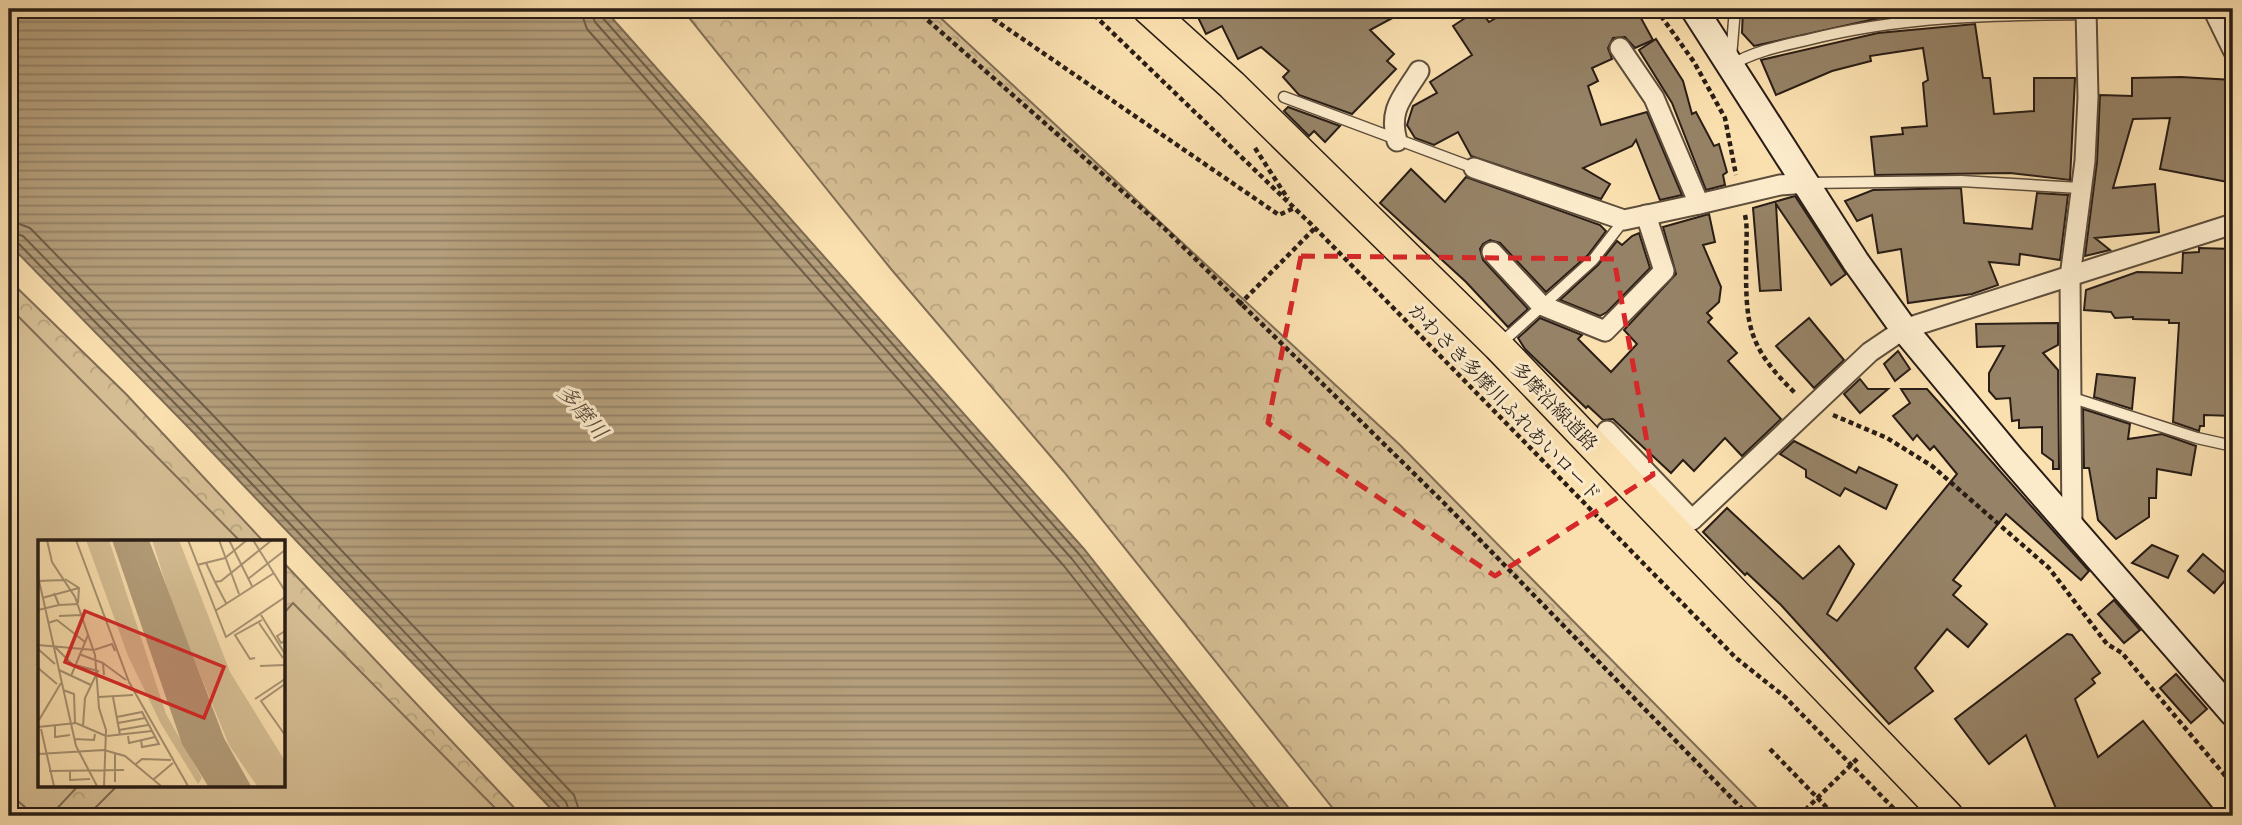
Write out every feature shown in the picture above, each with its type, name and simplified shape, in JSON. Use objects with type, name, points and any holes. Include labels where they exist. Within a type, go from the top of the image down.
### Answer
[{"type":"main road","name":"多摩沿線道路","points":[[1148,9],[1232,85],[1344,199],[1498,346],[1948,816]]},
{"type":"street","points":[[1694,9],[1856,262],[1904,329],[2233,713]]},
{"type":"street","points":[[2213,9],[2233,50]]},
{"type":"street","points":[[2072,528],[2070,277],[2085,161],[2088,97],[2086,12]]},
{"type":"street","points":[[1620,48],[1654,98],[1699,204]]},
{"type":"street","points":[[1397,141],[1392,123],[1394,111],[1419,71]]},
{"type":"street","points":[[1474,168],[1624,220],[1780,185],[1807,183]]},
{"type":"street","points":[[1492,252],[1541,305],[1605,331],[1664,271],[1646,215]]},
{"type":"street","points":[[1607,431],[1692,520],[1870,352],[1904,329],[2233,224]]},
{"type":"lane","points":[[1730,65],[1735,9]]},
{"type":"lane","points":[[1730,65],[1749,54],[1851,29],[1954,15],[2086,12]]},
{"type":"lane","points":[[1284,97],[1474,168]]},
{"type":"lane","points":[[1807,183],[1961,181],[2080,188]]},
{"type":"lane","points":[[1498,346],[1593,260],[1624,220]]},
{"type":"lane","points":[[2073,398],[2197,438],[2233,446]]},
{"type":"path","points":[[915,9],[1164,228],[1239,305],[1443,502],[1749,816]]},
{"type":"path","points":[[979,9],[1279,215],[1294,208]]},
{"type":"path","name":"かわさき多摩川ふれあいロード","points":[[1088,9],[1315,228],[1736,658],[1785,697],[1901,816]]},
{"type":"path","points":[[1656,9],[1694,62],[1725,118],[1746,220],[1746,315],[1750,332],[1781,379],[1812,406],[1888,438],[1924,461],[2049,568],[2107,644],[2122,653],[2233,785]]},
{"type":"path","points":[[1239,305],[1315,228]]},
{"type":"path","points":[[1770,749],[1835,816]]},
{"type":"path","points":[[1799,816],[1851,765]]},
{"type":"highlighted area","points":[[1301,256],[1614,259],[1653,475],[1495,576],[1268,423]]},
{"type":"green space","points":[[682,9],[931,9],[1400,445],[1765,816],[1339,816],[1064,472],[891,269]]},
{"type":"green space","points":[[9,280],[126,394],[262,540],[38,540],[38,786],[285,786],[285,564],[522,816],[9,816]]},
{"type":"green space","points":[[9,307],[239,540],[38,540],[38,786],[78,786],[50,816],[35,816],[9,793]]},
{"type":"green space","points":[[293,603],[503,816],[87,816],[117,786],[285,786],[285,612]]},
{"type":"water","name":"多摩川","points":[[9,9],[604,9],[1084,549],[1295,816],[558,816],[189,428],[9,244]]},
{"type":"building","points":[[1194,9],[1409,9],[1370,30],[1394,54],[1387,61],[1396,69],[1352,114],[1299,95],[1283,77],[1289,71],[1261,47],[1238,59],[1222,26],[1206,34]]},
{"type":"building","points":[[1479,9],[1489,22],[1511,9],[1636,9],[1653,40],[1635,48],[1625,37],[1613,38],[1608,48],[1612,59],[1592,68],[1598,81],[1588,86],[1601,125],[1647,112],[1682,195],[1660,200],[1636,140],[1632,146],[1583,168],[1610,184],[1601,199],[1471,156],[1458,132],[1434,145],[1415,138],[1407,125],[1413,106],[1437,93],[1430,82],[1472,55],[1453,26]]},
{"type":"building","points":[[1743,9],[1972,9],[1875,19],[1754,46],[1742,33]]},
{"type":"building","points":[[1975,24],[1983,78],[1990,78],[1994,114],[2034,111],[2034,78],[2075,78],[2070,180],[2010,173],[1875,175],[1871,137],[1903,134],[1902,128],[1927,126],[1923,83],[1928,80],[1923,48],[1870,56],[1871,61],[1832,71],[1776,95],[1761,60],[1878,33]]},
{"type":"building","points":[[1656,39],[1683,81],[1692,114],[1696,112],[1714,146],[1719,144],[1727,172],[1723,175],[1725,185],[1706,190],[1672,103],[1639,50]]},
{"type":"building","points":[[2132,78],[2233,80],[2233,183],[2160,169],[2170,118],[2133,119],[2113,188],[2155,184],[2159,232],[2095,238],[2110,250],[2085,256],[2097,162],[2100,95],[2132,96]]},
{"type":"building","points":[[1288,107],[1340,126],[1325,142],[1314,131],[1309,136],[1284,111]]},
{"type":"building","points":[[1411,169],[1445,202],[1466,177],[1600,225],[1606,231],[1588,255],[1546,292],[1500,243],[1490,240],[1483,244],[1480,249],[1483,260],[1528,309],[1508,327],[1466,282],[1380,203]]},
{"type":"building","points":[[1961,188],[1964,223],[2032,229],[2037,193],[2068,195],[2060,260],[2020,254],[2019,265],[1989,262],[1998,285],[1972,294],[1908,303],[1901,249],[1878,253],[1872,215],[1857,221],[1845,201],[1873,190]]},
{"type":"building","points":[[1795,196],[1846,274],[1831,285],[1776,204],[1781,290],[1760,291],[1753,208]]},
{"type":"building","points":[[1709,214],[1715,242],[1703,245],[1721,287],[1719,302],[1707,313],[1712,318],[1708,322],[1737,353],[1728,361],[1781,419],[1742,456],[1725,438],[1694,471],[1683,460],[1671,473],[1613,419],[1603,420],[1588,406],[1586,408],[1525,349],[1518,338],[1540,318],[1582,335],[1578,339],[1611,372],[1637,344],[1624,330],[1676,274],[1663,227]]},
{"type":"building","points":[[1639,233],[1650,268],[1607,312],[1600,316],[1560,300],[1598,265],[1617,241],[1622,245]]},
{"type":"building","points":[[2199,248],[2233,249],[2233,416],[2204,415],[2204,426],[2200,426],[2199,431],[2173,422],[2179,323],[2133,317],[2115,318],[2111,312],[2084,310],[2086,290],[2137,272],[2182,273],[2183,253],[2199,252]]},
{"type":"building","points":[[1809,318],[1844,360],[1814,388],[1776,346]]},
{"type":"building","points":[[2058,323],[2058,345],[2043,353],[2058,370],[2059,469],[2053,469],[2053,461],[2042,453],[2042,427],[2019,428],[2019,420],[2012,421],[2010,398],[1996,399],[1989,391],[1989,373],[2004,346],[1977,347],[1976,324]]},
{"type":"building","points":[[1898,351],[1910,369],[1895,381],[1884,364]]},
{"type":"building","points":[[2097,374],[2135,378],[2132,409],[2094,397]]},
{"type":"building","points":[[1860,379],[1868,389],[1888,389],[1860,413],[1844,394]]},
{"type":"building","points":[[1901,389],[1927,389],[2089,571],[2081,580],[2006,514],[1953,580],[1961,586],[1953,595],[1987,624],[1968,647],[1947,629],[1915,668],[1933,691],[1889,724],[1781,605],[1747,573],[1745,575],[1703,532],[1727,508],[1803,579],[1839,546],[1854,564],[1827,614],[1837,621],[1957,474],[1934,446],[1930,450],[1917,435],[1913,440],[1893,416],[1910,403]]},
{"type":"building","points":[[2083,409],[2130,424],[2128,439],[2162,434],[2196,446],[2191,475],[2157,469],[2156,498],[2149,498],[2149,517],[2116,539],[2098,520],[2089,468],[2084,468]]},
{"type":"building","points":[[1794,441],[1856,473],[1859,467],[1897,485],[1886,509],[1845,488],[1840,496],[1806,477],[1806,470],[1780,454]]},
{"type":"building","points":[[2152,545],[2178,556],[2168,578],[2132,563]]},
{"type":"building","points":[[2203,554],[2229,576],[2214,593],[2188,571]]},
{"type":"building","points":[[2114,600],[2140,630],[2124,643],[2098,614]]},
{"type":"building","points":[[2067,634],[2072,635],[2100,673],[2092,679],[2095,683],[2075,699],[2098,757],[2143,721],[2219,816],[2059,816],[2026,735],[1989,764],[1955,719]]},
{"type":"building","points":[[2176,674],[2207,709],[2191,723],[2160,688]]}]
